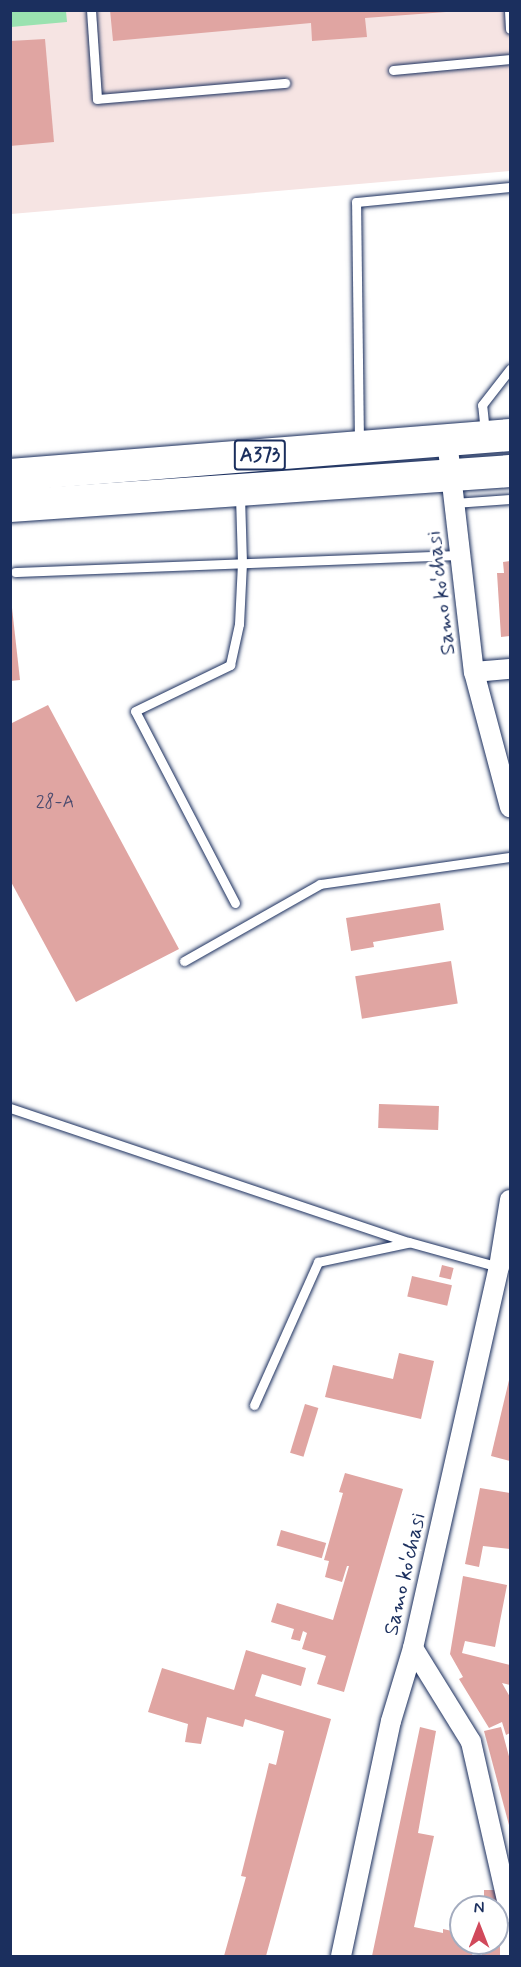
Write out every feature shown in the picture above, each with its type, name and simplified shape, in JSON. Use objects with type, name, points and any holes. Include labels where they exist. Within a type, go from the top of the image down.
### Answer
[{"type":"highway","name":"A373","points":[[10,475],[498,436]]},
{"type":"highway","name":"A373","points":[[10,506],[240,490],[453,490],[510,471]]},
{"type":"street","name":"Samo koʻchasi","points":[[447,440],[474,672],[510,807]]},
{"type":"street","points":[[474,672],[510,669]]},
{"type":"street","name":"Samo koʻchasi","points":[[341,1956],[391,1721],[413,1648],[499,1267],[510,1200]]},
{"type":"street","points":[[413,1648],[471,1742],[510,1913]]},
{"type":"lane","points":[[92,10],[97,99],[285,83]]},
{"type":"lane","points":[[509,10],[510,29]]},
{"type":"lane","points":[[393,70],[510,59]]},
{"type":"lane","points":[[359,447],[356,202],[510,187]]},
{"type":"lane","points":[[498,436],[482,405],[510,369]]},
{"type":"lane","points":[[235,903],[135,711],[230,665],[239,624],[242,563],[240,490]]},
{"type":"lane","points":[[453,490],[510,499]]},
{"type":"lane","points":[[15,572],[460,555]]},
{"type":"lane","points":[[184,961],[320,884],[510,857]]},
{"type":"lane","points":[[10,1108],[409,1242],[499,1267]]},
{"type":"lane","points":[[254,1406],[318,1263],[409,1242]]},
{"type":"shaded area","points":[[11,11],[510,11],[510,171],[11,214]]},
{"type":"green space","points":[[11,10],[66,11],[67,22],[11,27]]},
{"type":"building","points":[[110,10],[446,10],[446,12],[365,18],[367,37],[312,41],[311,23],[113,41]]},
{"type":"building","points":[[45,39],[54,142],[10,146],[10,41]]},
{"type":"building","points":[[510,561],[510,636],[501,637],[497,573],[504,573],[503,562]]},
{"type":"building","points":[[10,590],[20,680],[10,681]]},
{"type":"building","points":[[48,705],[179,949],[76,1002],[10,880],[10,724]]},
{"type":"building","points":[[440,903],[444,930],[373,942],[374,947],[351,951],[346,918]]},
{"type":"building","points":[[451,961],[458,1003],[362,1019],[355,976]]},
{"type":"building","points":[[379,1104],[439,1106],[438,1130],[378,1128]]},
{"type":"building","points":[[442,1265],[454,1268],[451,1280],[439,1277]]},
{"type":"building","points":[[412,1276],[452,1285],[447,1306],[407,1296]]},
{"type":"building","points":[[399,1353],[434,1361],[421,1419],[325,1397],[333,1365],[393,1379]]},
{"type":"building","points":[[510,1376],[510,1461],[491,1456]]},
{"type":"building","points":[[305,1404],[318,1408],[303,1457],[290,1453]]},
{"type":"building","points":[[345,1473],[403,1489],[344,1692],[317,1684],[326,1656],[302,1649],[307,1633],[303,1631],[300,1641],[291,1639],[294,1629],[271,1622],[277,1603],[333,1620],[349,1566],[347,1566],[342,1582],[325,1577],[329,1561],[324,1560],[343,1493],[339,1492]]},
{"type":"building","points":[[480,1488],[510,1493],[510,1549],[483,1546],[479,1567],[465,1564]]},
{"type":"building","points":[[281,1530],[326,1543],[322,1558],[277,1545]]},
{"type":"building","points":[[463,1576],[507,1585],[495,1647],[465,1641],[462,1653],[510,1665],[510,1685],[502,1683],[510,1697],[510,1733],[506,1735],[502,1722],[489,1728],[459,1679],[463,1677],[450,1654]]},
{"type":"building","points":[[246,1650],[306,1668],[301,1686],[262,1674],[255,1696],[331,1719],[266,1956],[224,1956],[246,1877],[241,1876],[269,1763],[276,1765],[284,1731],[245,1719],[243,1727],[207,1717],[201,1744],[185,1742],[188,1724],[148,1712],[162,1668],[234,1690]]},
{"type":"building","points":[[420,1727],[436,1731],[418,1833],[434,1836],[414,1927],[443,1933],[443,1929],[449,1930],[449,1955],[472,1955],[372,1956]]},
{"type":"building","points":[[501,1727],[510,1760],[510,1829],[484,1731]]},
{"type":"building","points":[[484,1890],[500,1890],[500,1895],[484,1895]]}]
